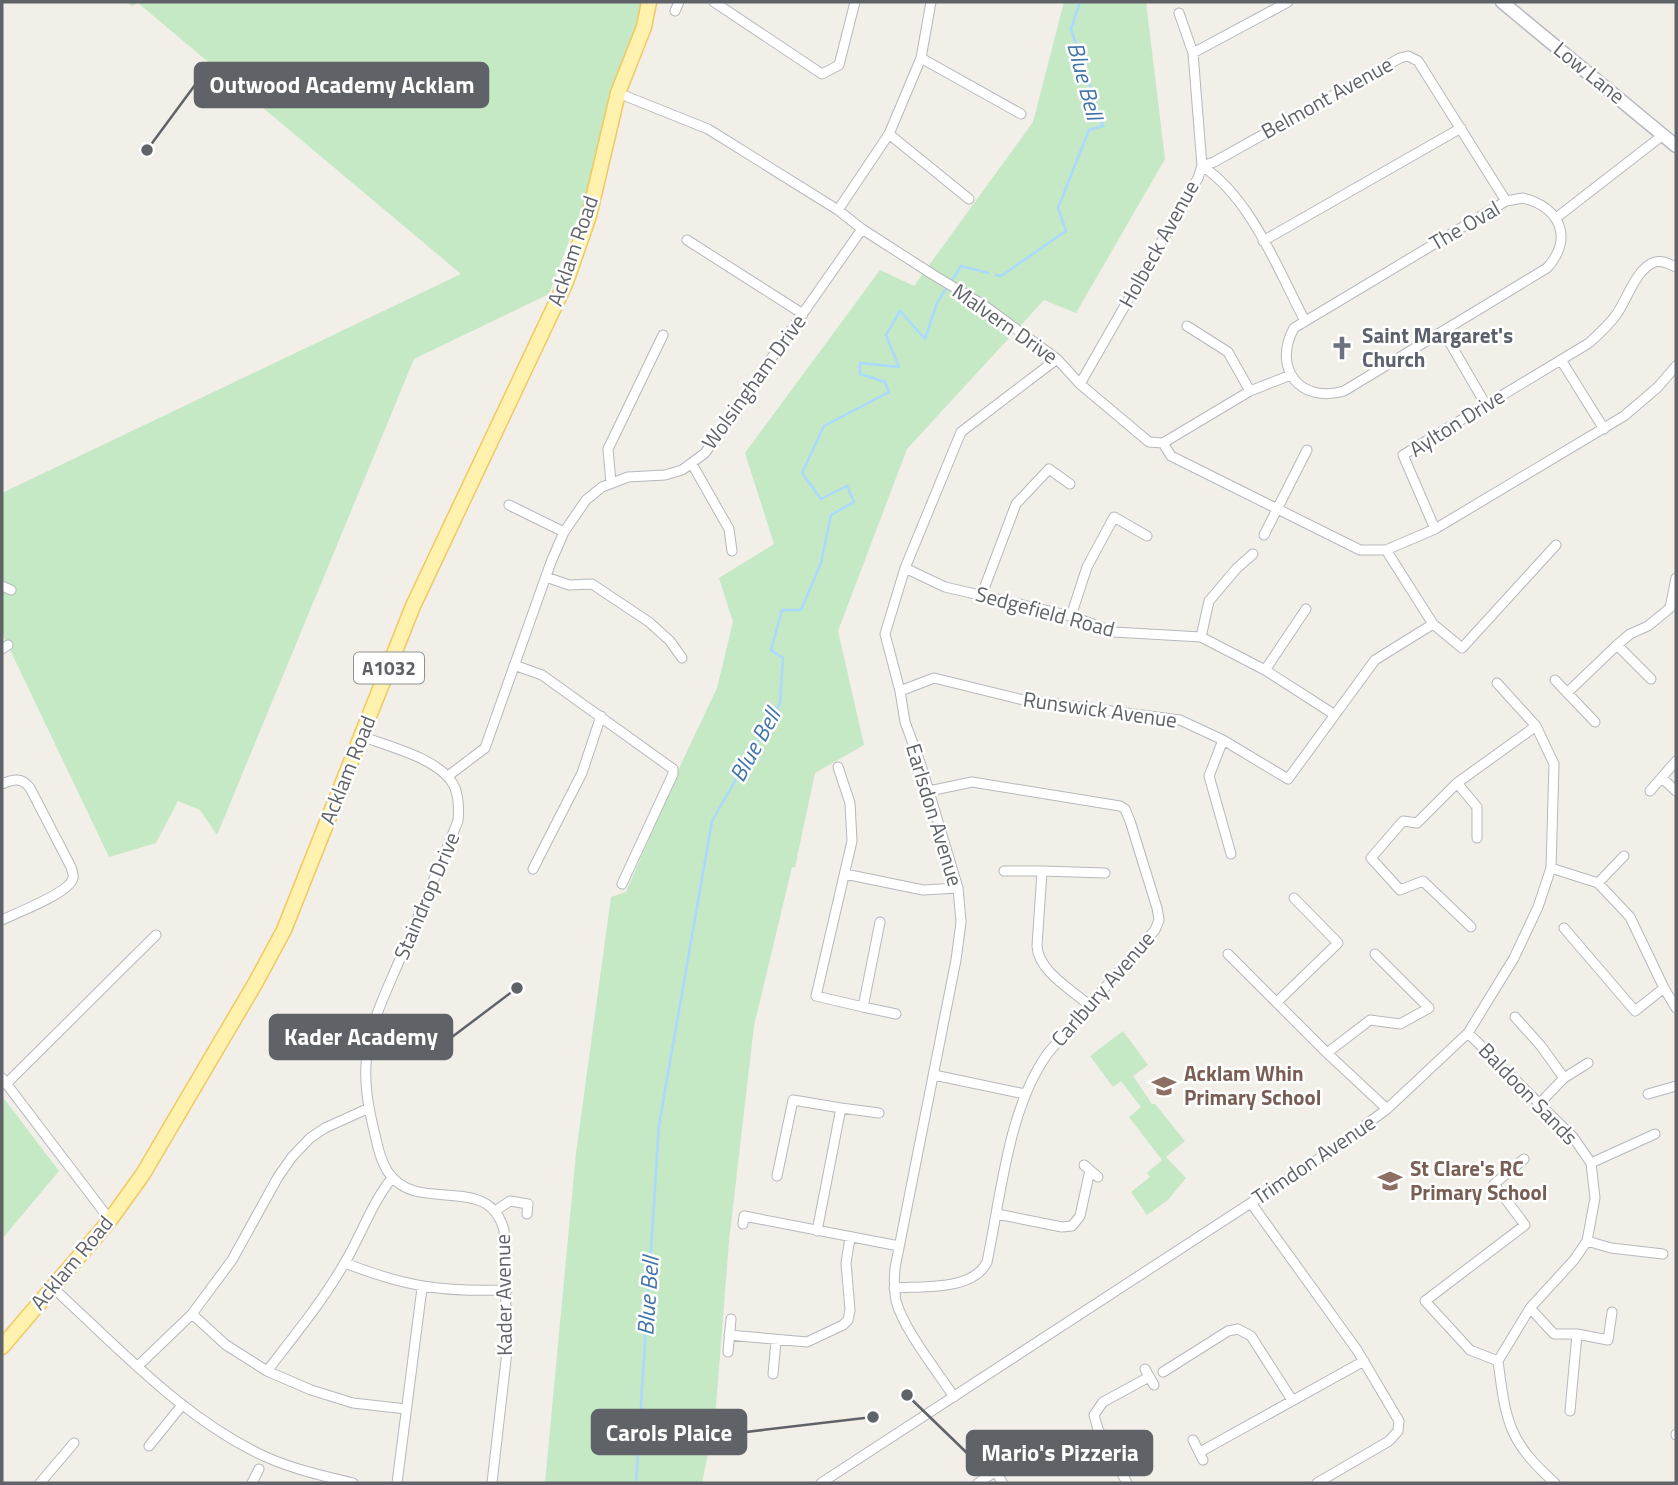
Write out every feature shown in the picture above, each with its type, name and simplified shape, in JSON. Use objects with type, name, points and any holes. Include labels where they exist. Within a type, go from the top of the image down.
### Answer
[{"type":"main road","name":"Acklam Road","points":[[2,1346],[110,1220],[143,1174],[284,930],[424,582],[566,282],[589,216],[618,93],[644,27],[649,2]]},
{"type":"main road","name":"Acklam Road","points":[[644,27],[660,2]]},
{"type":"main road","name":"Low Lane","points":[[1508,4],[1676,146]]},
{"type":"street","points":[[714,2],[822,74],[839,65],[855,2]]},
{"type":"street","points":[[838,210],[890,134],[921,58],[931,2]]},
{"type":"street","points":[[1192,53],[1288,2]]},
{"type":"street","name":"Holbeck Avenue","points":[[1080,384],[1198,178],[1202,166],[1192,53],[1179,13]]},
{"type":"street","name":"Belmont Avenue","points":[[1202,166],[1214,162],[1399,58],[1408,56],[1418,61],[1506,201]]},
{"type":"street","points":[[921,58],[1021,114]]},
{"type":"street","name":"Malvern Drive","points":[[618,93],[708,129],[985,306],[1057,359],[1080,384],[1149,442],[1163,443],[1171,456],[1360,550],[1386,550]]},
{"type":"street","points":[[1263,241],[1461,128]]},
{"type":"street","points":[[890,134],[970,199]]},
{"type":"street","points":[[1163,443],[1250,391],[1291,375],[1311,392],[1329,395],[1344,391],[1547,268],[1558,257],[1562,241],[1556,218],[1663,135]]},
{"type":"street","points":[[1202,166],[1214,174],[1239,201],[1305,321]]},
{"type":"street","name":"The Oval","points":[[1291,375],[1286,361],[1287,341],[1294,328],[1506,201],[1523,198],[1538,202],[1556,218]]},
{"type":"street","name":"Wolsingham Drive","points":[[611,483],[628,477],[665,475],[682,470],[705,453],[862,229]]},
{"type":"street","points":[[687,240],[803,314]]},
{"type":"street","name":"Aylton Drive","points":[[1435,529],[1403,455],[1589,343],[1618,312],[1648,266],[1664,261],[1676,267]]},
{"type":"street","points":[[1186,326],[1228,352],[1250,391]]},
{"type":"street","points":[[1443,331],[1486,405]]},
{"type":"street","points":[[361,736],[434,765],[448,776],[485,748],[564,532],[586,500],[611,483],[608,449],[663,335]]},
{"type":"street","name":"Earlsdon Avenue","points":[[954,1397],[904,1319],[894,1288],[899,1246],[961,922],[958,888],[905,722],[885,634],[905,568],[961,432],[1057,359]]},
{"type":"street","points":[[1561,360],[1604,429]]},
{"type":"street","points":[[1556,545],[1462,648],[1433,624],[1386,550],[1435,529],[1604,429],[1637,407],[1676,366]]},
{"type":"street","points":[[1264,535],[1307,450]]},
{"type":"street","points":[[692,464],[729,529],[732,551]]},
{"type":"street","points":[[982,594],[1016,504],[1049,469],[1070,484]]},
{"type":"street","points":[[509,505],[564,532]]},
{"type":"street","points":[[1071,616],[1087,568],[1114,517],[1147,536]]},
{"type":"street","points":[[1202,637],[1209,601],[1237,568],[1253,554]]},
{"type":"street","name":"Sedgefield Road","points":[[905,568],[945,587],[1071,616],[1114,632],[1202,637],[1265,670],[1335,715]]},
{"type":"street","points":[[546,577],[569,584],[592,584],[649,622],[670,641],[682,658]]},
{"type":"street","points":[[1567,693],[1630,634],[1673,610],[1676,578]]},
{"type":"street","points":[[1265,670],[1306,610]]},
{"type":"street","points":[[1335,715],[1375,660],[1433,624]]},
{"type":"street","points":[[1617,645],[1651,679]]},
{"type":"street","points":[[514,665],[542,675],[673,769],[622,884]]},
{"type":"street","name":"Runswick Avenue","points":[[900,691],[934,678],[1019,699],[1180,720],[1223,740],[1288,779],[1335,715]]},
{"type":"street","points":[[1555,680],[1595,722]]},
{"type":"street","name":"Trimdon Avenue","points":[[821,1483],[1332,1150],[1387,1109],[1468,1032],[1514,958],[1538,907],[1551,868],[1554,764],[1536,726],[1497,683]]},
{"type":"street","points":[[533,869],[582,773],[601,716]]},
{"type":"street","points":[[1471,927],[1423,881],[1400,890],[1371,858],[1403,821],[1417,823],[1457,783],[1536,726]]},
{"type":"street","points":[[1223,740],[1209,776],[1231,854]]},
{"type":"street","points":[[1650,791],[1676,761]]},
{"type":"street","points":[[838,767],[852,814],[852,841],[816,996],[897,1014]]},
{"type":"street","name":"Staindrop Drive","points":[[369,1108],[365,1073],[371,1028],[458,821],[459,804],[455,788],[448,776]]},
{"type":"street","points":[[1662,778],[1676,791]]},
{"type":"street","points":[[2,784],[18,779],[26,782],[74,876],[72,882],[62,891],[2,920]]},
{"type":"street","name":"Carlbury Avenue","points":[[894,1288],[958,1283],[979,1274],[987,1262],[1015,1122],[1035,1073],[1048,1053],[1152,934],[1159,920],[1154,895],[1125,809],[1115,804],[972,782],[929,791]]},
{"type":"street","points":[[1457,783],[1477,807],[1476,838]]},
{"type":"street","points":[[1598,883],[1625,856]]},
{"type":"street","points":[[1551,868],[1598,883],[1630,917],[1676,1008]]},
{"type":"street","points":[[1004,871],[1093,877],[1105,873]]},
{"type":"street","points":[[1042,872],[1037,946],[1039,958],[1048,970],[1090,1005]]},
{"type":"street","points":[[845,874],[923,890],[958,888]]},
{"type":"street","points":[[1277,1002],[1338,943],[1294,898]]},
{"type":"street","points":[[863,1007],[880,922]]},
{"type":"street","points":[[1564,928],[1635,1011],[1664,988]]},
{"type":"street","points":[[110,1220],[4,1081],[156,935]]},
{"type":"street","points":[[1228,954],[1387,1109]]},
{"type":"street","points":[[1327,1053],[1370,1020],[1400,1024],[1429,1008],[1376,954]]},
{"type":"street","points":[[1515,1017],[1541,1046],[1564,1078]]},
{"type":"street","name":"Baldoon Sands","points":[[1468,1032],[1573,1137],[1591,1163],[1595,1198],[1587,1241],[1574,1260],[1530,1308],[1498,1361]]},
{"type":"street","points":[[1539,1104],[1564,1078],[1588,1063]]},
{"type":"street","points":[[934,1074],[1025,1094]]},
{"type":"street","points":[[1648,1094],[1676,1086]]},
{"type":"street","points":[[782,1171],[793,1100],[879,1113]]},
{"type":"street","points":[[138,1366],[192,1314],[232,1260],[292,1157],[310,1138],[325,1128],[369,1108],[381,1161],[392,1178],[380,1192],[345,1263],[317,1306],[267,1371]]},
{"type":"street","points":[[817,1231],[841,1108]]},
{"type":"street","points":[[1591,1163],[1655,1134]]},
{"type":"street","points":[[1524,1160],[1494,1184],[1525,1225],[1425,1301],[1470,1350],[1498,1361],[1510,1430],[1530,1460],[1555,1483]]},
{"type":"street","points":[[997,1214],[1062,1227],[1072,1226],[1080,1216],[1087,1167],[1098,1177]]},
{"type":"street","name":"Kader Avenue","points":[[392,1178],[403,1187],[416,1192],[480,1200],[491,1205],[501,1218],[507,1290],[507,1351],[492,1483]]},
{"type":"street","points":[[495,1211],[510,1201],[528,1204],[527,1214]]},
{"type":"street","points":[[1251,1203],[1364,1361],[1397,1417],[1398,1431],[1389,1441],[1335,1479],[1317,1483]]},
{"type":"street","points":[[744,1216],[899,1246]]},
{"type":"street","points":[[729,1335],[800,1343],[814,1340],[843,1325],[848,1320],[850,1310],[846,1256],[850,1238]]},
{"type":"street","points":[[1587,1241],[1611,1248],[1663,1254]]},
{"type":"street","points":[[345,1263],[381,1277],[422,1288],[461,1292],[507,1290]]},
{"type":"street","points":[[52,1287],[182,1405],[217,1429],[265,1456],[306,1472],[353,1483]]},
{"type":"street","points":[[397,1483],[422,1288]]},
{"type":"street","points":[[1530,1308],[1554,1334],[1577,1334],[1608,1340],[1612,1311]]},
{"type":"street","points":[[192,1314],[226,1345],[267,1371],[311,1390],[353,1403],[406,1409]]},
{"type":"street","points":[[728,1352],[731,1319]]},
{"type":"street","points":[[1164,1372],[1228,1331],[1238,1329],[1251,1336],[1292,1400]]},
{"type":"street","points":[[1570,1411],[1577,1334]]},
{"type":"street","points":[[773,1374],[776,1341]]},
{"type":"street","points":[[1193,1440],[1201,1456],[1292,1400],[1364,1361]]},
{"type":"street","points":[[1128,1483],[1098,1429],[1094,1415],[1103,1402],[1149,1377]]},
{"type":"street","points":[[150,1446],[182,1405]]},
{"type":"street","points":[[40,1483],[74,1443]]},
{"type":"street","points":[[978,1483],[1013,1460]]},
{"type":"street","points":[[252,1483],[258,1469]]},
{"type":"street","points":[[996,1472],[1002,1482]]},
{"type":"green space","points":[[126,2],[643,2],[579,221],[577,219],[549,294],[414,359],[217,835],[200,810],[178,801],[156,843],[109,857],[2,633],[2,493],[461,274],[138,3],[132,6]]},
{"type":"green space","points":[[1064,2],[1146,2],[1165,159],[1076,313],[1044,300],[907,449],[838,631],[864,745],[815,773],[795,867],[792,867],[754,1026],[729,1241],[715,1419],[702,1483],[545,1483],[576,1153],[611,897],[626,892],[717,688],[733,622],[719,578],[774,544],[745,453],[880,270],[914,286],[1033,122]]},
{"type":"green space","points":[[1123,1031],[1148,1065],[1133,1076],[1152,1104],[1155,1104],[1185,1141],[1166,1157],[1186,1178],[1168,1200],[1147,1215],[1131,1192],[1150,1177],[1147,1173],[1162,1160],[1129,1117],[1141,1107],[1121,1081],[1113,1087],[1090,1056]]},
{"type":"green space","points":[[2,1096],[59,1171],[2,1239]]},
{"type":"waterway","name":"Blue Bell","points":[[996,275],[1001,276],[1066,231],[1058,208],[1089,130],[1103,126],[1071,29],[1080,2]]},
{"type":"waterway","name":"Blue Bell","points":[[951,282],[961,266],[988,273]]},
{"type":"waterway","name":"Blue Bell","points":[[636,1483],[659,1125],[712,821],[780,703],[783,658],[771,650],[782,610],[801,610],[821,563],[831,515],[854,502],[847,486],[821,499],[802,473],[824,426],[889,392],[885,382],[860,374],[860,363],[899,367],[886,335],[900,311],[925,339],[937,303],[947,287]]},
{"type":"place","name":"Outwood Academy Acklam","points":[[147,150]]},
{"type":"place","name":"Saint Margaret's Church","points":[[1342,348]]},
{"type":"place","name":"Kader Academy","points":[[517,988]]},
{"type":"place","name":"Acklam Whin Primary School","points":[[1164,1086]]},
{"type":"place","name":"St Clare's RC Primary School","points":[[1390,1181]]},
{"type":"place","name":"Mario's Pizzeria","points":[[907,1395]]},
{"type":"place","name":"Carols Plaice","points":[[873,1417]]}]
